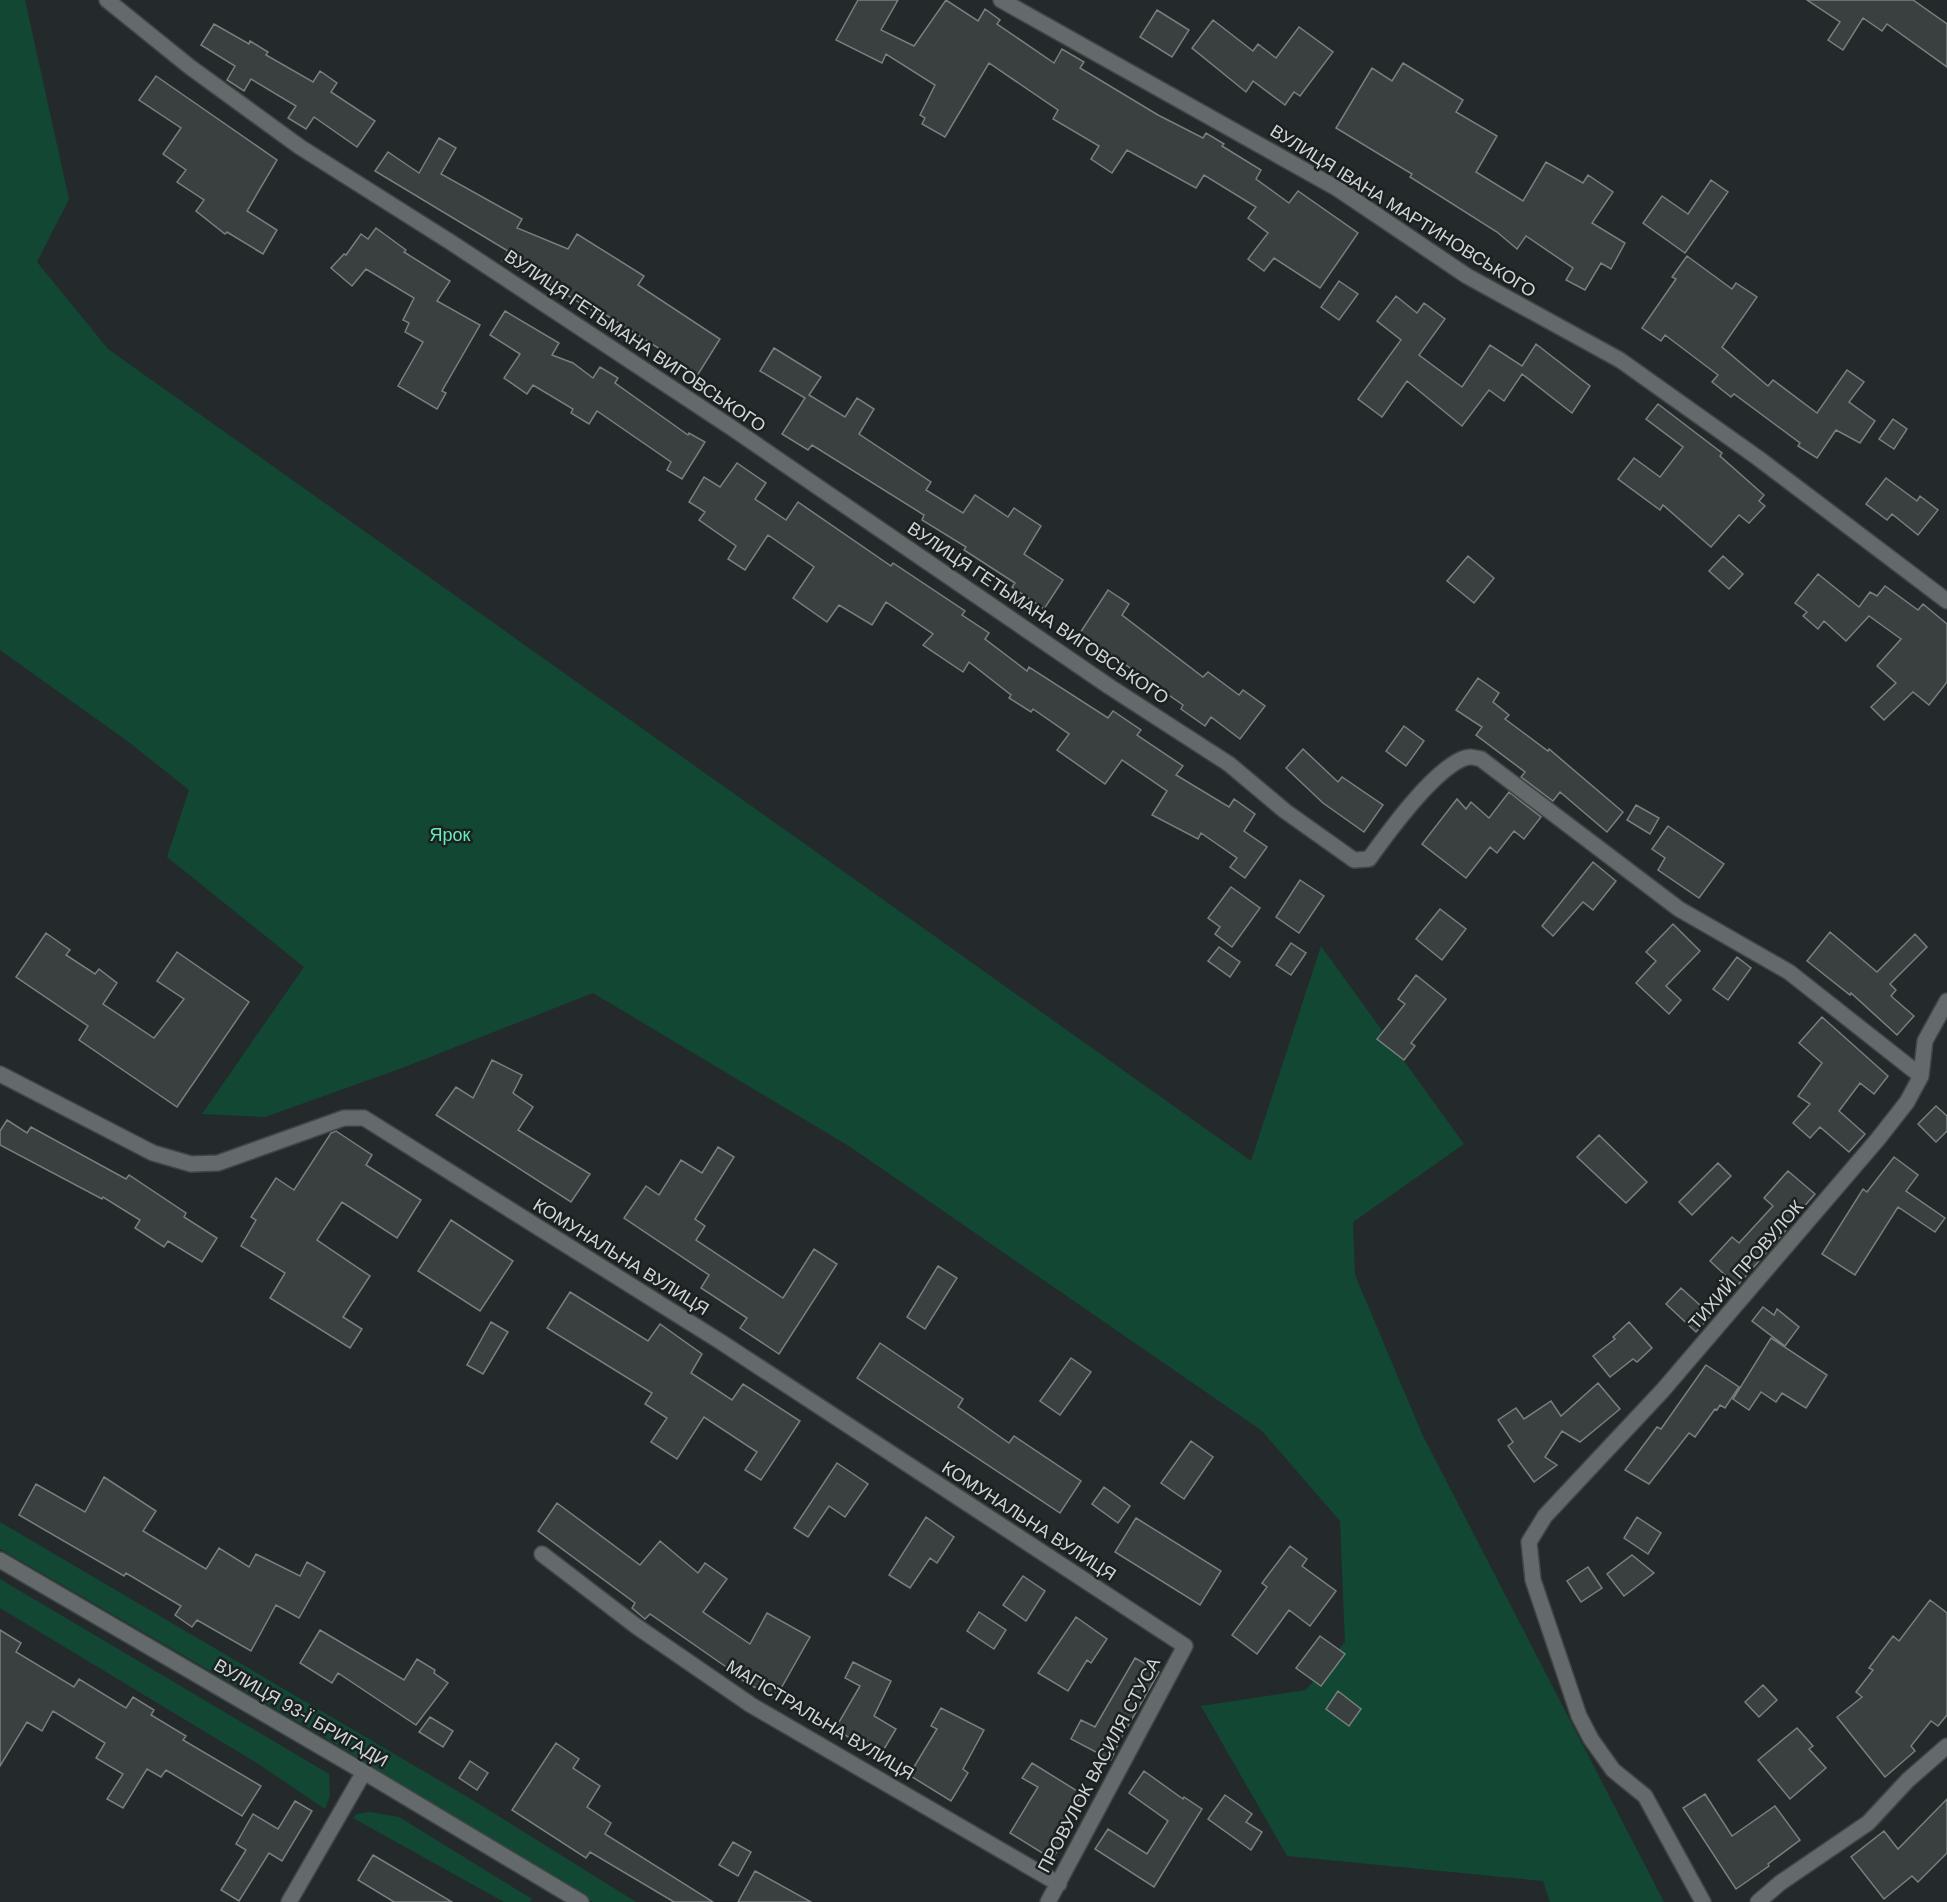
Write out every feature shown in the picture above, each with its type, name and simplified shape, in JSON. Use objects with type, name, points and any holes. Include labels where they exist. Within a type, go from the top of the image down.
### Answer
[{"type":"street","name":"ВУЛИЦЯ ГЕТЬМАНА ВИГОВСЬКОГО","points":[[107,0],[190,67],[300,147],[452,243],[732,428],[1110,687],[1229,764],[1285,811],[1354,860],[1369,859],[1422,794],[1453,765],[1471,757],[1481,759],[1679,909],[1789,972],[1812,988],[1921,1076]]},
{"type":"street","name":"ВУЛИЦЯ ІВАНА МАРТИНОВСЬКОГО","points":[[1001,0],[1338,189],[1467,276],[1620,360],[1758,458],[1947,601]]},
{"type":"street","name":"ТИХИЙ ПРОВУЛОК","points":[[1703,1902],[1645,1796],[1613,1770],[1579,1716],[1533,1580],[1529,1542],[1534,1530],[1663,1390],[1801,1232],[1907,1102],[1921,1076],[1925,1041],[1947,1001]]},
{"type":"street","name":"КОМУНАЛЬНА ВУЛИЦЯ","points":[[0,1074],[153,1153],[191,1164],[218,1163],[344,1118],[364,1118],[721,1342],[1185,1646]]},
{"type":"street","name":"МАГІСТРАЛЬНА ВУЛИЦЯ","points":[[542,1554],[636,1626],[751,1705],[1059,1884]]},
{"type":"street","name":"ВУЛИЦЯ 93-Ї БРИГАДИ","points":[[0,1560],[364,1772],[581,1902]]},
{"type":"street","name":"ПРОВУЛОК ВАСИЛЯ СТУСА","points":[[1048,1902],[1185,1646]]},
{"type":"street","points":[[1758,1902],[1780,1883],[1868,1823],[1908,1780],[1947,1746]]},
{"type":"street","points":[[289,1902],[364,1772]]},
{"type":"green space","name":"Ярок","points":[[0,0],[25,0],[69,199],[37,262],[108,349],[1251,1161],[1321,946],[1464,1144],[1353,1222],[1355,1275],[1422,1434],[1664,1902],[1550,1902],[1543,1881],[1287,1856],[1201,1706],[1306,1690],[1345,1642],[1340,1521],[1261,1430],[849,1146],[593,993],[402,1068],[265,1117],[202,1114],[304,967],[167,857],[189,790],[130,743],[0,650]]},
{"type":"green space","points":[[0,1522],[471,1799],[636,1902],[593,1902],[326,1738],[0,1549]]},
{"type":"green space","points":[[0,1579],[329,1774],[330,1796],[325,1809],[257,1763],[0,1608]]},
{"type":"green space","points":[[369,1812],[399,1817],[532,1899],[530,1902],[504,1902],[353,1818],[357,1814]]},
{"type":"building","points":[[858,0],[898,0],[881,30],[914,46],[946,0],[978,21],[985,9],[1000,20],[997,24],[1054,63],[1062,49],[1084,62],[1080,68],[1158,115],[1203,138],[1206,133],[1224,144],[1222,146],[1261,170],[1256,179],[1289,203],[1298,191],[1358,233],[1320,288],[1274,258],[1264,271],[1248,259],[1268,233],[1248,218],[1256,207],[1204,175],[1196,188],[1127,150],[1112,173],[1091,159],[1099,146],[1053,119],[1058,110],[989,63],[945,137],[922,124],[925,118],[920,115],[935,85],[886,54],[882,63],[836,40]]},
{"type":"building","points":[[1807,0],[1913,0],[1947,24],[1947,67],[1887,24],[1882,31],[1863,18],[1843,50],[1828,40],[1840,22]]},
{"type":"building","points":[[1157,10],[1189,30],[1172,57],[1140,37]]},
{"type":"building","points":[[1213,20],[1253,51],[1258,44],[1276,58],[1299,27],[1333,52],[1300,96],[1294,92],[1285,105],[1253,81],[1246,92],[1192,48]]},
{"type":"building","points":[[214,24],[249,44],[250,41],[268,52],[266,55],[313,82],[320,71],[337,83],[331,92],[375,121],[357,147],[314,117],[306,129],[288,118],[296,106],[251,79],[244,91],[227,80],[235,66],[201,45]]},
{"type":"building","points":[[1403,63],[1463,100],[1456,112],[1497,136],[1476,172],[1523,201],[1546,162],[1583,183],[1588,175],[1613,192],[1592,223],[1625,243],[1611,269],[1601,263],[1585,290],[1566,280],[1573,268],[1526,236],[1517,249],[1497,232],[1410,177],[1412,174],[1336,128],[1372,68],[1392,81]]},
{"type":"building","points":[[156,76],[277,160],[247,211],[277,230],[263,254],[227,232],[225,234],[196,211],[204,200],[177,182],[186,170],[163,154],[181,128],[139,100]]},
{"type":"building","points":[[439,138],[456,148],[441,174],[522,219],[517,228],[568,249],[577,234],[644,276],[638,285],[720,339],[697,376],[658,352],[660,349],[603,313],[601,316],[521,267],[518,270],[502,261],[508,251],[375,171],[388,152],[419,173]]},
{"type":"building","points":[[1711,180],[1728,192],[1685,253],[1643,223],[1662,196],[1688,214]]},
{"type":"building","points":[[376,228],[406,250],[404,252],[450,281],[437,301],[480,325],[442,391],[446,393],[437,409],[398,386],[423,342],[405,332],[409,323],[403,320],[414,298],[366,269],[352,286],[331,268],[344,254],[346,255],[361,234],[368,239]]},
{"type":"building","points":[[1687,256],[1732,289],[1736,283],[1757,297],[1722,347],[1768,386],[1773,380],[1817,413],[1847,370],[1864,382],[1849,402],[1875,421],[1860,443],[1836,430],[1817,458],[1798,446],[1800,443],[1734,394],[1731,397],[1712,382],[1718,375],[1665,335],[1661,341],[1642,328],[1676,279],[1672,277]]},
{"type":"building","points":[[1339,281],[1358,294],[1339,320],[1321,307]]},
{"type":"building","points":[[1396,296],[1417,313],[1424,303],[1445,319],[1419,355],[1462,387],[1490,345],[1522,366],[1536,344],[1590,386],[1572,413],[1522,374],[1504,401],[1489,390],[1462,426],[1407,381],[1382,417],[1358,399],[1401,340],[1377,321]]},
{"type":"building","points":[[505,311],[559,343],[552,355],[573,363],[593,378],[600,367],[618,378],[615,383],[688,435],[689,433],[705,442],[682,479],[667,470],[671,462],[597,411],[589,424],[571,413],[573,409],[533,385],[527,394],[504,378],[520,354],[490,335]]},
{"type":"building","points":[[774,348],[821,377],[809,395],[845,417],[857,398],[874,409],[859,434],[931,482],[926,490],[963,513],[975,495],[1008,517],[1014,508],[1041,526],[1024,554],[1063,580],[1044,609],[1012,587],[1015,583],[964,550],[966,547],[922,520],[924,515],[812,445],[808,450],[782,434],[805,398],[760,371]]},
{"type":"building","points":[[1658,404],[1722,453],[1720,456],[1764,495],[1759,501],[1765,506],[1749,523],[1739,515],[1711,547],[1663,505],[1660,510],[1618,479],[1634,458],[1660,477],[1683,447],[1646,419]]},
{"type":"building","points":[[1893,419],[1907,429],[1894,449],[1879,439]]},
{"type":"building","points":[[737,463],[766,483],[755,499],[786,520],[798,502],[891,566],[893,563],[965,611],[962,615],[989,633],[985,639],[1027,671],[1029,667],[1108,718],[1113,711],[1141,730],[1137,735],[1183,766],[1176,775],[1229,807],[1234,799],[1255,814],[1244,831],[1267,847],[1245,878],[1230,867],[1237,858],[1201,833],[1198,839],[1152,815],[1167,791],[1122,760],[1105,784],[1057,750],[1069,734],[1033,709],[1031,712],[1009,698],[1011,695],[969,662],[963,672],[923,645],[933,634],[886,602],[872,625],[839,605],[827,622],[793,598],[814,567],[768,535],[745,570],[728,559],[736,546],[699,520],[705,512],[689,502],[704,477],[720,487]]},
{"type":"building","points":[[1886,478],[1917,501],[1920,496],[1938,510],[1918,535],[1892,514],[1887,520],[1866,504]]},
{"type":"building","points":[[1468,556],[1494,578],[1474,603],[1447,581]]},
{"type":"building","points":[[1723,556],[1743,574],[1729,589],[1709,571]]},
{"type":"building","points":[[1818,574],[1859,607],[1870,592],[1877,596],[1885,586],[1918,610],[1923,604],[1947,624],[1947,682],[1929,705],[1913,692],[1884,720],[1871,707],[1896,683],[1877,666],[1901,639],[1869,616],[1846,641],[1824,621],[1818,629],[1803,616],[1807,612],[1795,603]]},
{"type":"building","points":[[1108,590],[1129,604],[1122,615],[1203,677],[1208,672],[1239,695],[1243,690],[1265,706],[1240,739],[1211,717],[1205,726],[1181,709],[1183,705],[1080,633]]},
{"type":"building","points":[[1478,678],[1499,693],[1493,702],[1509,715],[1505,719],[1548,751],[1549,749],[1623,812],[1607,832],[1560,792],[1553,801],[1521,777],[1525,772],[1476,735],[1482,727],[1456,710]]},
{"type":"building","points":[[1404,726],[1424,741],[1406,766],[1386,751]]},
{"type":"building","points":[[1303,749],[1338,782],[1342,777],[1383,805],[1364,832],[1323,803],[1286,768]]},
{"type":"building","points":[[1509,792],[1541,817],[1524,839],[1514,831],[1497,853],[1490,847],[1466,878],[1422,844],[1457,799],[1466,809],[1471,802],[1489,818]]},
{"type":"building","points":[[1636,805],[1659,818],[1650,834],[1627,820]]},
{"type":"building","points":[[1668,826],[1724,864],[1699,898],[1658,870],[1665,858],[1652,849]]},
{"type":"building","points":[[1593,862],[1616,881],[1593,910],[1583,902],[1553,936],[1542,926]]},
{"type":"building","points":[[1300,880],[1324,896],[1299,933],[1276,917]]},
{"type":"building","points":[[1231,887],[1260,908],[1232,947],[1215,934],[1220,927],[1208,918]]},
{"type":"building","points":[[1440,909],[1466,929],[1442,960],[1416,939]]},
{"type":"building","points":[[1673,924],[1700,951],[1666,986],[1681,1000],[1669,1014],[1636,983],[1656,961],[1646,952]]},
{"type":"building","points":[[1830,932],[1877,972],[1915,934],[1927,947],[1890,984],[1896,990],[1891,996],[1914,1016],[1897,1035],[1851,993],[1850,995],[1807,961]]},
{"type":"building","points":[[46,933],[70,950],[66,955],[95,974],[99,969],[117,983],[103,1004],[154,1038],[184,999],[157,981],[177,952],[249,1002],[177,1107],[79,1040],[88,1026],[16,977]]},
{"type":"building","points":[[1291,943],[1306,953],[1291,975],[1276,965]]},
{"type":"building","points":[[1219,947],[1240,962],[1230,977],[1208,961]]},
{"type":"building","points":[[1737,957],[1751,968],[1728,1000],[1713,989]]},
{"type":"building","points":[[1416,975],[1446,999],[1411,1043],[1415,1046],[1404,1060],[1377,1039],[1405,1004],[1398,999]]},
{"type":"building","points":[[1822,1017],[1888,1076],[1874,1094],[1860,1083],[1839,1111],[1865,1134],[1849,1152],[1820,1127],[1810,1138],[1793,1123],[1810,1104],[1798,1096],[1822,1063],[1799,1043]]},
{"type":"building","points":[[492,1060],[522,1075],[513,1093],[533,1107],[518,1130],[590,1174],[571,1202],[436,1115],[456,1087],[473,1098]]},
{"type":"building","points":[[1936,1106],[1947,1116],[1947,1131],[1936,1142],[1918,1124]]},
{"type":"building","points":[[7,1120],[27,1133],[31,1127],[126,1179],[129,1175],[186,1213],[184,1217],[217,1238],[202,1262],[168,1241],[164,1247],[135,1228],[140,1220],[103,1197],[102,1199],[0,1145],[0,1131]]},
{"type":"building","points":[[336,1131],[372,1155],[366,1165],[421,1200],[397,1238],[342,1202],[317,1240],[370,1276],[343,1317],[362,1329],[350,1348],[270,1298],[285,1273],[241,1246],[256,1220],[251,1217],[276,1178],[294,1190],[331,1133]]},
{"type":"building","points":[[1599,1135],[1647,1182],[1626,1203],[1577,1157]]},
{"type":"building","points":[[718,1147],[734,1157],[695,1219],[705,1226],[696,1240],[783,1298],[814,1249],[837,1264],[779,1354],[740,1328],[747,1318],[701,1288],[709,1275],[624,1218],[646,1186],[659,1195],[681,1160],[702,1173]]},
{"type":"building","points":[[1894,1157],[1918,1175],[1906,1191],[1945,1218],[1935,1232],[1898,1207],[1855,1275],[1822,1254],[1863,1189],[1867,1192]]},
{"type":"building","points":[[1718,1163],[1731,1176],[1692,1215],[1679,1202]]},
{"type":"building","points":[[1788,1171],[1815,1194],[1737,1286],[1710,1261],[1732,1237],[1739,1243],[1773,1206],[1764,1198]]},
{"type":"building","points":[[451,1220],[513,1261],[480,1311],[418,1271]]},
{"type":"building","points":[[938,1266],[957,1278],[925,1329],[907,1317]]},
{"type":"building","points":[[1681,1288],[1711,1315],[1696,1332],[1666,1304]]},
{"type":"building","points":[[570,1292],[648,1341],[660,1324],[702,1354],[691,1373],[732,1400],[743,1384],[800,1421],[761,1480],[745,1470],[757,1452],[704,1417],[677,1459],[651,1442],[667,1418],[645,1404],[652,1393],[547,1328]]},
{"type":"building","points":[[1763,1307],[1774,1315],[1777,1309],[1799,1327],[1785,1346],[1752,1321]]},
{"type":"building","points":[[491,1322],[508,1332],[483,1374],[467,1365]]},
{"type":"building","points":[[1629,1322],[1652,1348],[1637,1362],[1633,1359],[1610,1377],[1593,1356],[1615,1339],[1613,1337]]},
{"type":"building","points":[[1771,1338],[1827,1375],[1806,1408],[1782,1393],[1776,1402],[1761,1392],[1749,1410],[1733,1399]]},
{"type":"building","points":[[880,1343],[963,1399],[958,1407],[1009,1443],[1014,1436],[1081,1481],[1060,1513],[857,1378]]},
{"type":"building","points":[[1071,1358],[1091,1372],[1060,1415],[1040,1401]]},
{"type":"building","points":[[1706,1365],[1739,1387],[1725,1408],[1720,1405],[1717,1410],[1715,1409],[1695,1437],[1689,1433],[1649,1484],[1625,1470],[1657,1427],[1661,1429]]},
{"type":"building","points":[[1598,1383],[1620,1409],[1580,1442],[1562,1431],[1545,1457],[1557,1465],[1534,1482],[1508,1446],[1513,1442],[1498,1420],[1516,1408],[1524,1419],[1551,1401],[1561,1416]]},
{"type":"building","points":[[1191,1441],[1213,1457],[1184,1499],[1161,1483]]},
{"type":"building","points":[[837,1463],[868,1484],[845,1517],[829,1506],[808,1537],[794,1528]]},
{"type":"building","points":[[104,1477],[156,1511],[143,1531],[206,1569],[219,1548],[249,1567],[256,1554],[300,1576],[307,1562],[325,1572],[299,1618],[276,1605],[251,1651],[197,1620],[192,1627],[175,1615],[181,1606],[126,1573],[124,1576],[19,1515],[36,1484],[85,1512]]},
{"type":"building","points":[[1104,1487],[1130,1506],[1118,1523],[1092,1504]]},
{"type":"building","points":[[557,1503],[640,1565],[660,1541],[698,1573],[705,1563],[727,1579],[703,1612],[750,1644],[767,1613],[810,1637],[775,1699],[730,1673],[732,1671],[650,1614],[645,1619],[632,1608],[635,1603],[538,1531]]},
{"type":"building","points":[[926,1517],[954,1537],[937,1563],[930,1558],[910,1588],[889,1575]]},
{"type":"building","points":[[1637,1517],[1661,1533],[1648,1554],[1624,1538]]},
{"type":"building","points":[[1136,1518],[1221,1571],[1200,1605],[1115,1552]]},
{"type":"building","points":[[1290,1546],[1307,1559],[1302,1566],[1336,1591],[1310,1626],[1289,1610],[1257,1654],[1232,1635],[1267,1587],[1262,1583]]},
{"type":"building","points":[[1632,1555],[1654,1573],[1624,1596],[1607,1574]]},
{"type":"building","points":[[1588,1567],[1602,1588],[1581,1602],[1567,1581]]},
{"type":"building","points":[[1023,1576],[1045,1591],[1026,1621],[1003,1605]]},
{"type":"building","points":[[1930,1600],[1947,1613],[1947,1715],[1938,1726],[1931,1721],[1911,1746],[1915,1751],[1885,1777],[1837,1717],[1862,1697],[1856,1692],[1873,1670],[1869,1668],[1893,1636],[1899,1641]]},
{"type":"building","points":[[979,1612],[1006,1630],[994,1649],[967,1631]]},
{"type":"building","points":[[1076,1617],[1107,1639],[1091,1663],[1087,1660],[1068,1691],[1038,1673]]},
{"type":"building","points":[[0,1630],[21,1643],[16,1652],[74,1687],[79,1679],[126,1708],[133,1697],[154,1710],[151,1715],[186,1736],[183,1740],[261,1786],[242,1816],[166,1770],[161,1777],[147,1769],[123,1808],[107,1799],[123,1774],[96,1758],[105,1743],[53,1711],[42,1731],[27,1722],[0,1766]]},
{"type":"building","points":[[320,1630],[404,1680],[417,1659],[435,1670],[434,1673],[448,1683],[416,1725],[338,1673],[332,1683],[300,1663]]},
{"type":"building","points":[[1320,1636],[1345,1654],[1321,1686],[1296,1668]]},
{"type":"building","points":[[1135,1658],[1159,1672],[1111,1760],[1071,1739],[1081,1720],[1095,1727]]},
{"type":"building","points":[[853,1662],[891,1681],[874,1716],[896,1729],[880,1756],[835,1729],[860,1686],[845,1678]]},
{"type":"building","points":[[1763,1685],[1777,1700],[1759,1717],[1745,1702]]},
{"type":"building","points":[[1338,1691],[1361,1709],[1349,1726],[1326,1709]]},
{"type":"building","points":[[941,1708],[984,1730],[963,1769],[968,1773],[951,1801],[909,1775],[937,1729],[931,1726]]},
{"type":"building","points":[[430,1717],[453,1731],[443,1747],[419,1732]]},
{"type":"building","points":[[1797,1728],[1813,1746],[1809,1749],[1826,1768],[1790,1799],[1758,1760]]},
{"type":"building","points":[[556,1743],[579,1759],[573,1768],[600,1786],[587,1807],[611,1823],[605,1834],[713,1902],[674,1902],[590,1852],[586,1858],[512,1810]]},
{"type":"building","points":[[470,1761],[488,1773],[477,1790],[459,1778]]},
{"type":"building","points":[[1032,1763],[1082,1794],[1063,1827],[1070,1832],[1052,1859],[1010,1833],[1038,1787],[1022,1778]]},
{"type":"building","points":[[1144,1771],[1183,1799],[1184,1797],[1202,1809],[1154,1887],[1095,1849],[1108,1829],[1147,1854],[1168,1821],[1129,1793]]},
{"type":"building","points":[[1705,1794],[1732,1836],[1775,1806],[1800,1840],[1736,1889],[1683,1808]]},
{"type":"building","points":[[1225,1795],[1252,1814],[1246,1822],[1262,1832],[1251,1850],[1208,1819]]},
{"type":"building","points":[[1947,1799],[1947,1853],[1918,1882],[1912,1876],[1884,1899],[1851,1857],[1884,1831],[1898,1849]]},
{"type":"building","points":[[295,1801],[312,1811],[282,1861],[269,1853],[239,1901],[221,1890],[246,1850],[236,1844],[253,1814],[278,1829]]},
{"type":"building","points":[[733,1842],[751,1852],[738,1876],[719,1865]]},
{"type":"building","points":[[373,1855],[452,1902],[394,1902],[358,1880]]},
{"type":"building","points":[[755,1871],[811,1902],[738,1902]]}]
